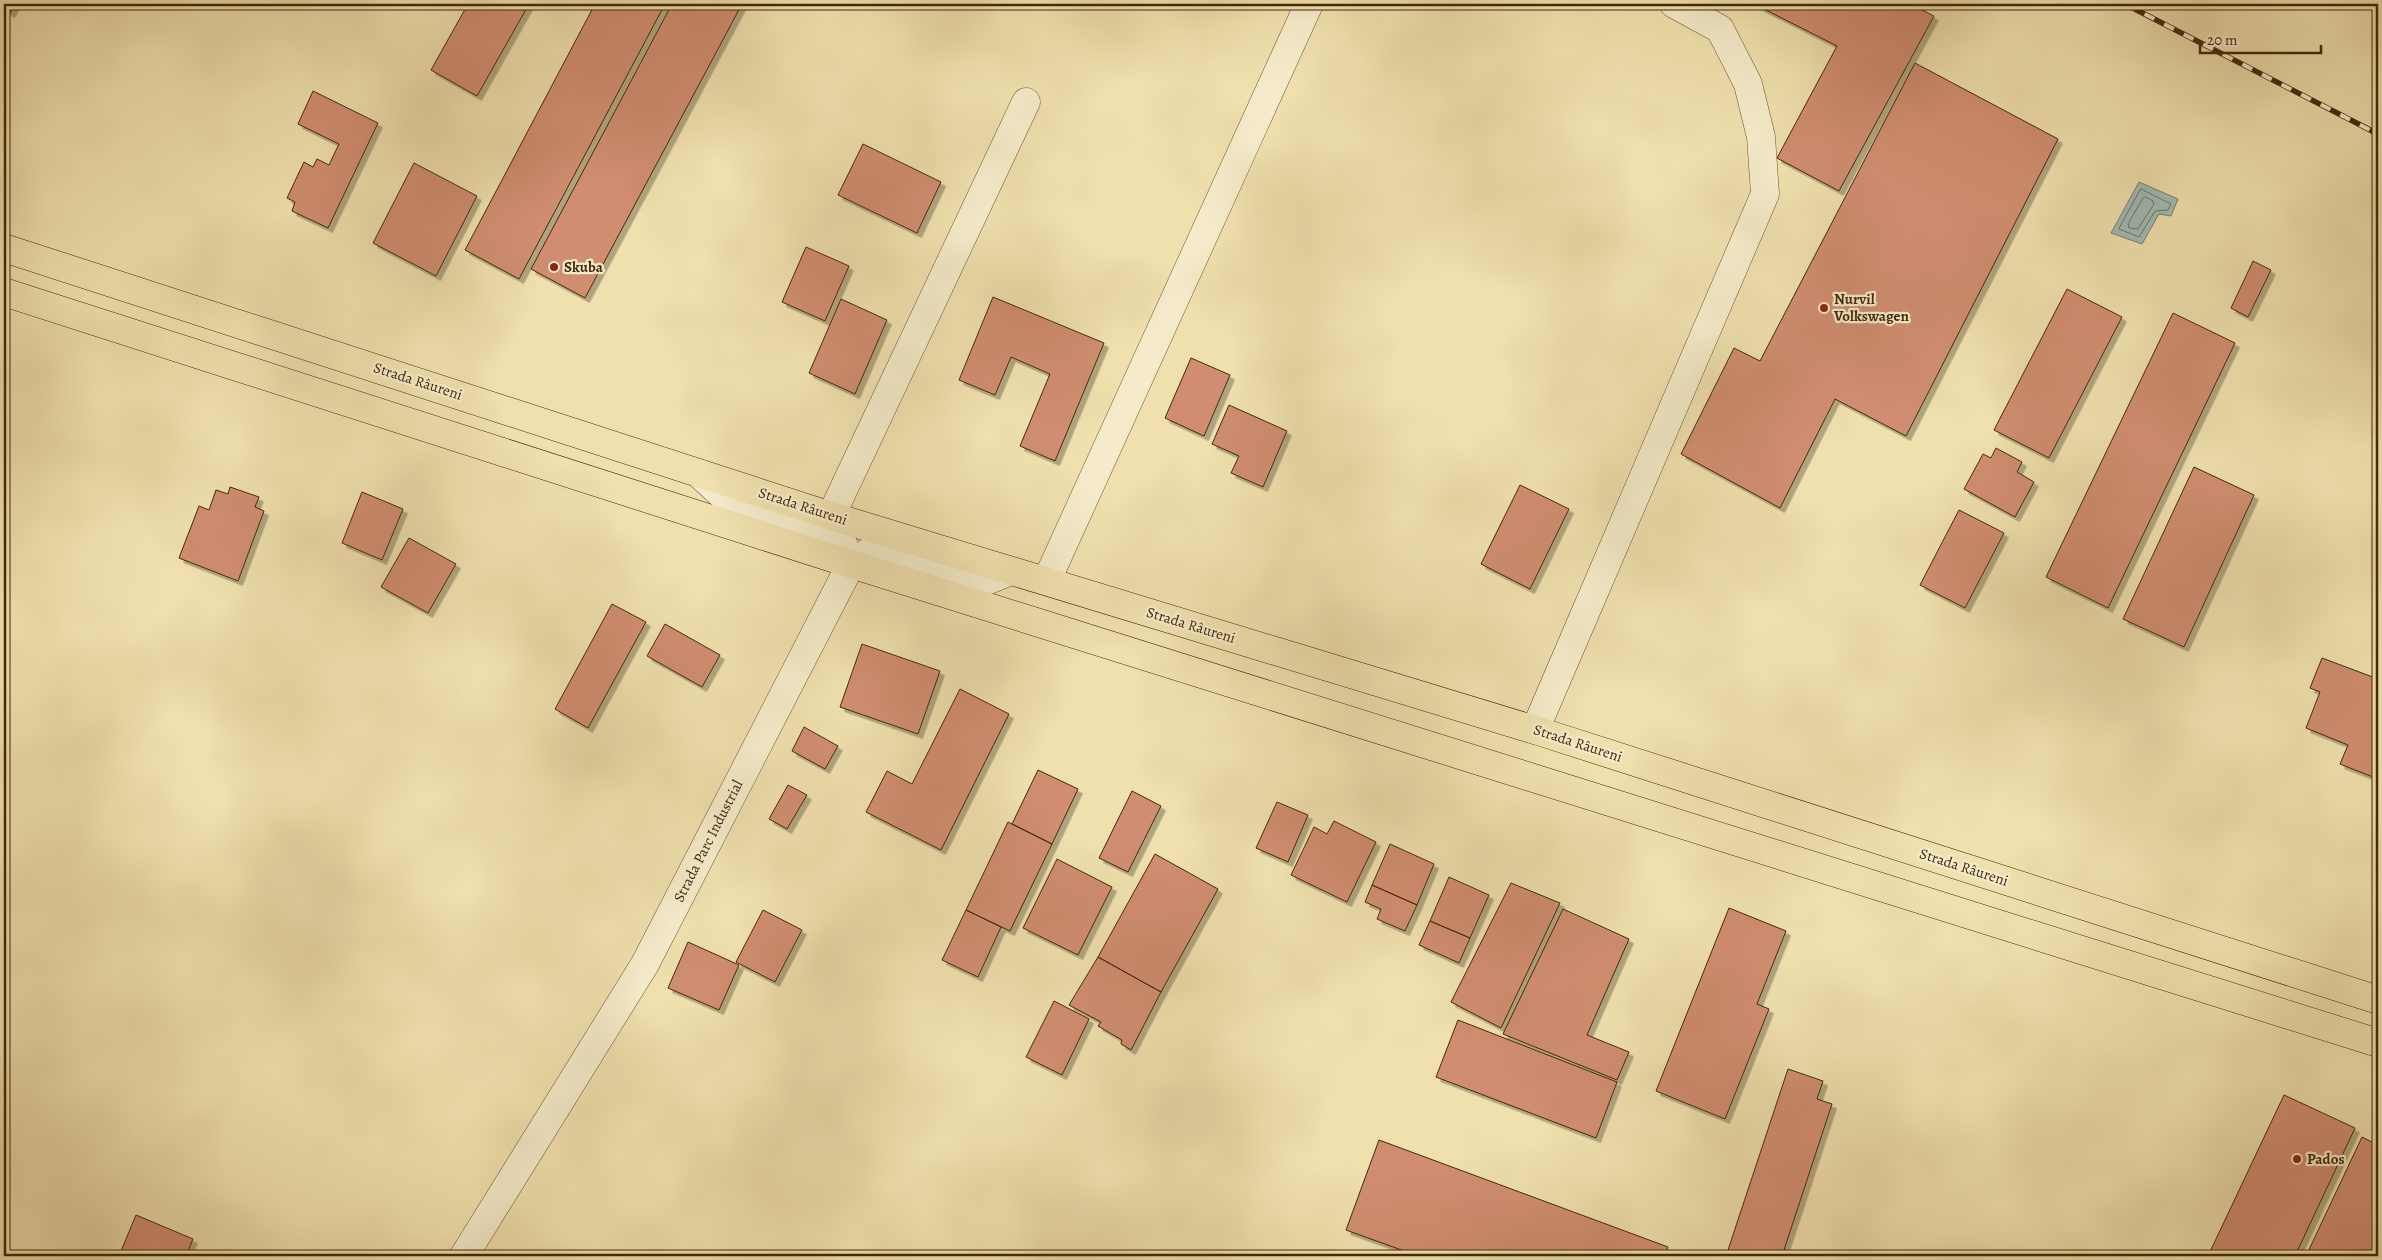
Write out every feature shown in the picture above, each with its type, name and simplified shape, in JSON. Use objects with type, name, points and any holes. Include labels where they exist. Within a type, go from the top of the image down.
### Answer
[{"type":"main road","name":"Strada Râureni","points":[[4,248],[831,516],[1047,580],[1535,730],[2378,1000]]},
{"type":"main road","points":[[4,292],[851,564],[2378,1043]]},
{"type":"street","points":[[1047,580],[1309,4]]},
{"type":"street","points":[[1535,730],[1766,194],[1761,137],[1748,84],[1720,29],[1674,4]]},
{"type":"street","points":[[831,516],[1026,102]]},
{"type":"street","points":[[698,472],[732,504],[834,534],[842,541],[851,564]]},
{"type":"street","name":"Strada Parc Industrial","points":[[464,1256],[645,964],[851,564],[872,550],[890,553],[986,581],[1011,570]]},
{"type":"water","points":[[2139,182],[2178,199],[2171,216],[2159,214],[2142,244],[2111,233]]},
{"type":"building","points":[[4,4],[16,4],[10,13],[4,10]]},
{"type":"building","points":[[468,4],[529,4],[477,96],[431,70]]},
{"type":"building","points":[[595,4],[665,4],[519,279],[465,250]]},
{"type":"building","points":[[672,4],[742,4],[585,298],[531,269]]},
{"type":"building","points":[[1754,4],[1910,4],[1934,16],[1839,191],[1777,158],[1837,46]]},
{"type":"building","points":[[1915,63],[2058,139],[1906,436],[1835,399],[1780,508],[1681,454],[1734,348],[1760,361]]},
{"type":"building","points":[[313,91],[378,123],[328,228],[292,211],[295,202],[287,198],[304,162],[313,167],[317,159],[329,165],[339,144],[298,124]]},
{"type":"building","points":[[863,144],[941,182],[917,233],[838,195]]},
{"type":"building","points":[[414,163],[477,196],[436,276],[373,243]]},
{"type":"building","points":[[806,247],[849,266],[825,321],[782,302]]},
{"type":"building","points":[[2253,261],[2271,270],[2248,317],[2231,308]]},
{"type":"building","points":[[2067,289],[2122,317],[2049,458],[1994,430]]},
{"type":"building","points":[[993,297],[1104,343],[1055,461],[1020,446],[1050,374],[1011,357],[995,395],[959,380]]},
{"type":"building","points":[[841,299],[887,320],[855,394],[809,373]]},
{"type":"building","points":[[2173,313],[2235,343],[2108,608],[2046,577]]},
{"type":"building","points":[[1191,358],[1230,375],[1204,436],[1165,418]]},
{"type":"building","points":[[1229,405],[1287,431],[1263,487],[1231,473],[1239,456],[1212,444]]},
{"type":"building","points":[[1996,448],[2022,462],[2017,472],[2034,482],[2015,517],[1964,489],[1983,454],[1991,458]]},
{"type":"building","points":[[2194,467],[2254,495],[2184,647],[2123,619]]},
{"type":"building","points":[[1520,485],[1569,509],[1530,589],[1481,564]]},
{"type":"building","points":[[230,487],[259,497],[255,507],[264,511],[238,581],[179,558],[199,506],[209,510],[216,490],[228,494]]},
{"type":"building","points":[[362,492],[403,509],[382,560],[342,543]]},
{"type":"building","points":[[1959,510],[2004,533],[1965,608],[1920,585]]},
{"type":"building","points":[[409,538],[456,564],[428,613],[381,587]]},
{"type":"building","points":[[612,604],[646,622],[588,728],[555,709]]},
{"type":"building","points":[[665,624],[720,655],[702,687],[647,656]]},
{"type":"building","points":[[862,644],[940,671],[918,734],[840,707]]},
{"type":"building","points":[[2322,658],[2378,679],[2378,779],[2340,764],[2348,745],[2306,728],[2320,692],[2310,688]]},
{"type":"building","points":[[960,689],[1009,714],[941,850],[866,812],[887,771],[912,784]]},
{"type":"building","points":[[804,727],[838,746],[825,769],[792,751]]},
{"type":"building","points":[[1038,770],[1078,789],[1052,844],[1012,824]]},
{"type":"building","points":[[788,785],[807,795],[787,829],[769,819]]},
{"type":"building","points":[[1132,791],[1161,806],[1128,872],[1099,858]]},
{"type":"building","points":[[1277,802],[1308,815],[1288,862],[1256,848]]},
{"type":"building","points":[[1334,821],[1376,842],[1347,902],[1291,875],[1314,827],[1327,834]]},
{"type":"building","points":[[1008,822],[1052,844],[1010,931],[966,910]]},
{"type":"building","points":[[1390,844],[1434,864],[1417,905],[1372,885]]},
{"type":"building","points":[[1155,854],[1218,889],[1161,992],[1098,957]]},
{"type":"building","points":[[1057,859],[1112,887],[1078,955],[1023,928]]},
{"type":"building","points":[[1449,877],[1489,895],[1470,938],[1430,921]]},
{"type":"building","points":[[1511,883],[1560,903],[1501,1028],[1451,1002]]},
{"type":"building","points":[[1372,885],[1417,905],[1405,931],[1377,919],[1381,909],[1365,902]]},
{"type":"building","points":[[1729,908],[1786,931],[1757,1004],[1769,1009],[1725,1119],[1656,1091]]},
{"type":"building","points":[[1563,909],[1629,939],[1587,1035],[1629,1052],[1617,1080],[1503,1034]]},
{"type":"building","points":[[763,910],[802,930],[775,982],[736,962]]},
{"type":"building","points":[[966,910],[1001,927],[978,977],[942,960]]},
{"type":"building","points":[[1430,921],[1470,938],[1459,963],[1419,945]]},
{"type":"building","points":[[688,942],[739,965],[719,1010],[668,988]]},
{"type":"building","points":[[1098,957],[1161,992],[1131,1050],[1121,1044],[1122,1040],[1098,1026],[1101,1022],[1069,1005]]},
{"type":"building","points":[[1054,1001],[1089,1019],[1062,1075],[1026,1057]]},
{"type":"building","points":[[1458,1020],[1617,1082],[1596,1138],[1436,1077]]},
{"type":"building","points":[[1788,1069],[1823,1081],[1817,1099],[1832,1104],[1782,1256],[1726,1256]]},
{"type":"building","points":[[2284,1095],[2355,1128],[2295,1256],[2208,1256]]},
{"type":"building","points":[[2362,1137],[2378,1145],[2378,1256],[2306,1256]]},
{"type":"building","points":[[1379,1140],[1668,1247],[1664,1256],[1418,1256],[1346,1230]]},
{"type":"building","points":[[136,1215],[193,1239],[186,1256],[119,1256]]},
{"type":"railway","points":[[2125,4],[2378,134]]},
{"type":"place","name":"Skuba","points":[[554,267]]},
{"type":"place","name":"Nurvil Volkswagen","points":[[1824,308]]},
{"type":"place","name":"Pados","points":[[2297,1159]]}]
